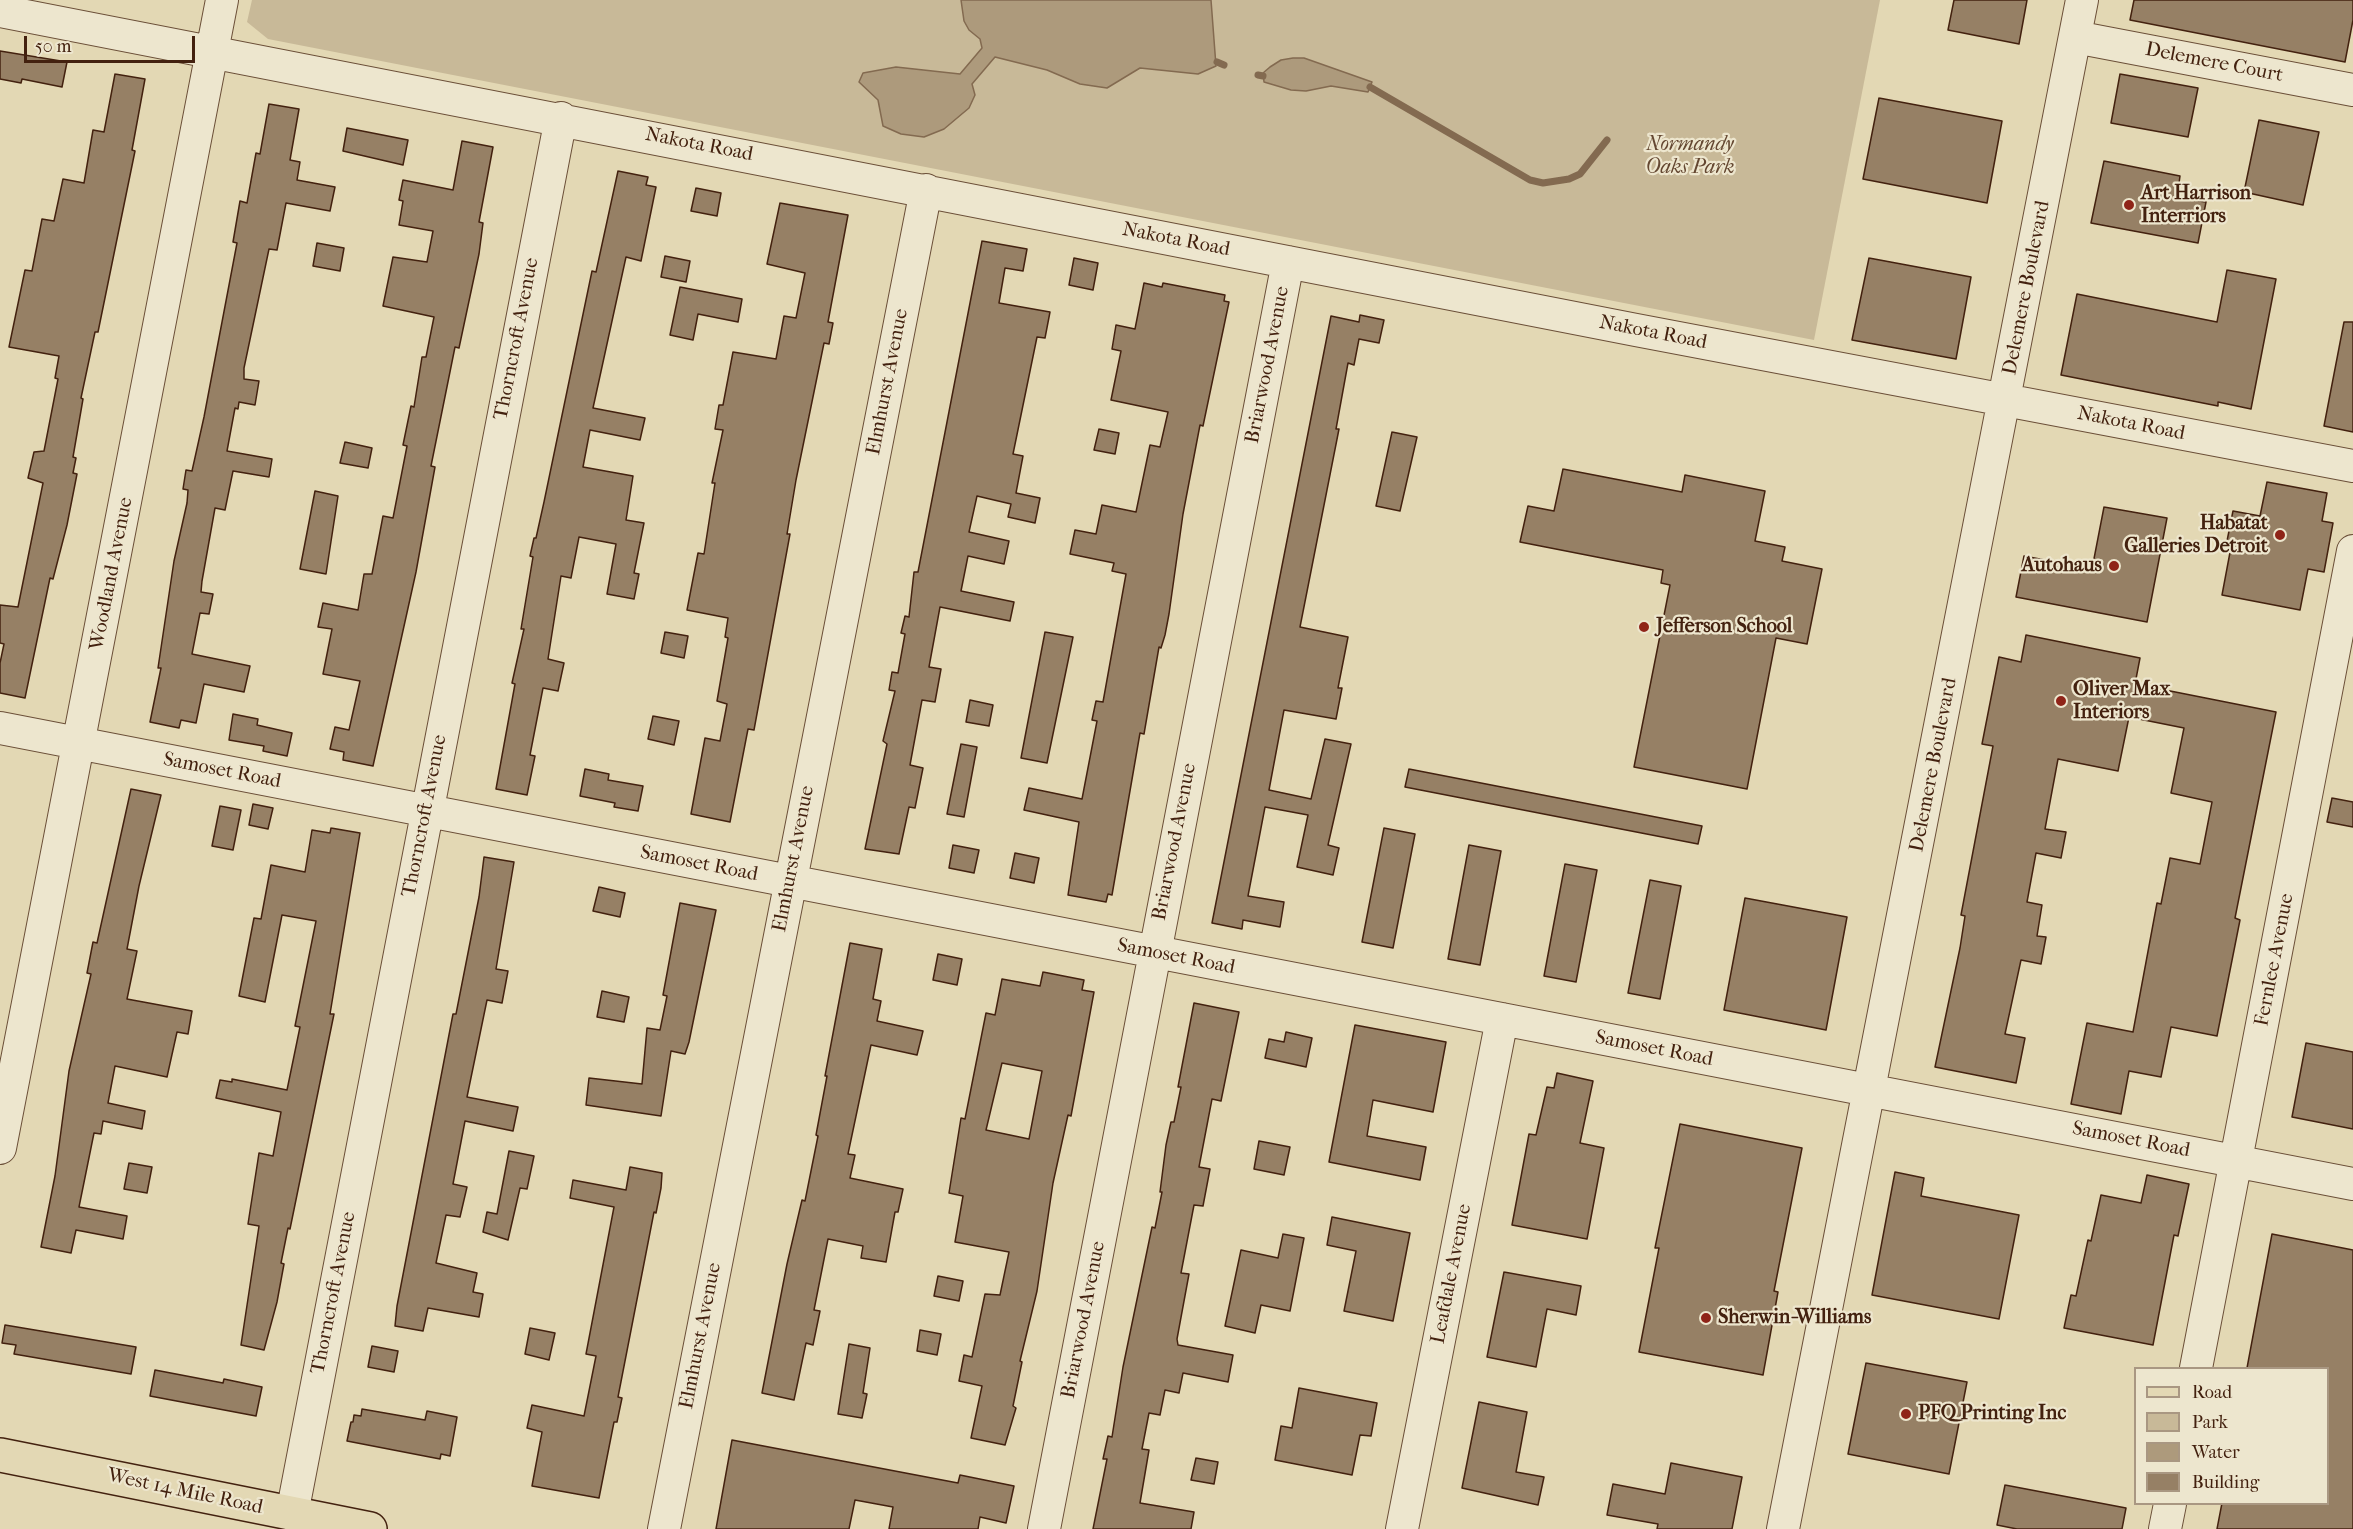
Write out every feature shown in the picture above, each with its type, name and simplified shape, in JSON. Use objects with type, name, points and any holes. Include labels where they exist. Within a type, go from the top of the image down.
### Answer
[{"type":"main road","name":"West 14 Mile Road","points":[[0,1455],[370,1529]]},
{"type":"street","name":"Woodland Avenue","points":[[0,1149],[222,0]]},
{"type":"street","name":"Delemere Boulevard","points":[[1783,1529],[2006,400],[2082,0]]},
{"type":"street","name":"Nakota Road","points":[[0,11],[561,118],[1288,262],[2353,466]]},
{"type":"street","name":"Delemere Court","points":[[2075,37],[2353,90]]},
{"type":"street","name":"Thorncroft Avenue","points":[[292,1514],[561,118]]},
{"type":"street","name":"Elmhurst Avenue","points":[[664,1529],[926,190]]},
{"type":"street","name":"Briarwood Avenue","points":[[1044,1529],[1288,262]]},
{"type":"street","name":"Fernlee Avenue","points":[[2196,1367],[2353,551]]},
{"type":"street","name":"Samoset Road","points":[[0,728],[2353,1184]]},
{"type":"street","name":"Leafdale Avenue","points":[[1402,1529],[1502,1019]]},
{"type":"street","points":[[2165,1529],[2170,1505]]},
{"type":"green space","name":"Normandy Oaks Park","points":[[252,0],[1880,0],[1814,340],[268,39],[247,22]]},
{"type":"water","points":[[961,0],[1211,0],[1216,66],[1198,74],[1140,68],[1107,88],[1080,84],[1047,70],[995,57],[972,84],[975,95],[969,108],[944,129],[924,137],[901,134],[883,126],[878,100],[859,82],[863,73],[896,67],[960,74],[982,48],[980,39],[969,30],[964,21]]},
{"type":"water","points":[[1304,58],[1372,82],[1368,92],[1331,86],[1306,91],[1291,90],[1264,82],[1263,73],[1270,67],[1281,60]]},
{"type":"building","points":[[1954,0],[2027,0],[2019,44],[1948,30]]},
{"type":"building","points":[[2134,0],[2353,0],[2353,20],[2345,62],[2130,20]]},
{"type":"building","points":[[0,51],[67,62],[62,87],[22,79],[21,83],[0,79]]},
{"type":"building","points":[[115,74],[145,79],[132,150],[135,151],[98,332],[95,332],[81,398],[83,399],[73,457],[76,458],[73,473],[77,474],[67,525],[53,579],[50,578],[25,698],[0,693],[0,663],[4,644],[0,643],[0,605],[18,607],[43,483],[28,478],[34,452],[44,451],[58,379],[55,378],[59,356],[9,347],[25,270],[32,271],[42,219],[54,221],[63,179],[84,183],[93,130],[104,132]]},
{"type":"building","points":[[2120,74],[2198,88],[2188,137],[2111,123]]},
{"type":"building","points":[[1879,98],[2002,121],[1987,203],[1863,179]]},
{"type":"building","points":[[269,104],[299,109],[290,160],[300,162],[297,180],[335,187],[330,211],[286,203],[277,250],[269,249],[244,368],[244,379],[259,381],[255,405],[239,402],[238,409],[235,408],[227,451],[272,459],[269,477],[233,471],[225,510],[215,508],[201,592],[213,594],[209,614],[200,613],[192,654],[250,666],[244,692],[204,684],[196,723],[181,720],[179,728],[150,722],[161,668],[158,668],[174,561],[187,503],[188,490],[183,489],[186,470],[192,471],[204,417],[237,243],[233,242],[240,201],[247,203],[256,153],[260,154]]},
{"type":"building","points":[[2259,120],[2319,132],[2303,205],[2244,192]]},
{"type":"building","points":[[347,128],[408,140],[403,165],[343,151]]},
{"type":"building","points":[[462,141],[493,147],[479,222],[483,223],[479,254],[459,348],[455,347],[431,466],[435,467],[416,572],[373,766],[343,760],[344,752],[330,749],[335,727],[349,730],[360,681],[323,674],[332,629],[318,627],[323,603],[358,610],[364,574],[372,574],[383,516],[393,518],[407,446],[403,445],[411,406],[414,407],[422,357],[426,357],[434,317],[383,306],[393,257],[427,262],[433,231],[399,225],[403,201],[399,200],[403,180],[453,190]]},
{"type":"building","points":[[2104,161],[2180,176],[2177,198],[2206,202],[2198,243],[2091,223]]},
{"type":"building","points":[[618,171],[648,177],[646,185],[656,187],[641,261],[626,257],[593,408],[645,418],[640,440],[590,430],[583,467],[633,476],[626,520],[644,523],[634,573],[639,574],[634,599],[607,594],[616,544],[579,537],[571,578],[561,576],[548,659],[564,663],[558,691],[543,688],[530,755],[535,756],[527,795],[496,789],[515,684],[512,683],[524,629],[521,629],[533,557],[530,556],[544,502],[592,271],[596,272]]},
{"type":"building","points":[[696,188],[721,193],[717,216],[691,211]]},
{"type":"building","points":[[780,203],[848,215],[828,322],[833,323],[829,344],[824,343],[796,480],[787,534],[790,534],[754,730],[748,729],[730,822],[691,814],[705,738],[720,741],[727,704],[717,701],[728,638],[725,637],[728,618],[687,610],[698,553],[704,554],[715,483],[712,483],[723,430],[715,429],[719,405],[723,405],[733,352],[776,359],[784,316],[796,318],[805,273],[767,264]]},
{"type":"building","points":[[982,241],[1027,249],[1023,271],[1005,268],[999,303],[1050,312],[1045,338],[1037,337],[1013,454],[1023,456],[1016,493],[1040,498],[1035,523],[1008,517],[1011,504],[977,496],[969,532],[1009,541],[1004,564],[968,556],[961,591],[1014,602],[1010,621],[940,607],[929,667],[941,669],[935,702],[922,700],[910,765],[923,768],[915,808],[909,807],[899,854],[865,849],[887,744],[883,741],[895,691],[889,690],[892,672],[898,673],[905,634],[901,633],[905,616],[909,617],[914,572],[918,572]]},
{"type":"building","points":[[317,243],[344,248],[340,271],[313,266]]},
{"type":"building","points":[[665,256],[690,261],[686,282],[661,277]]},
{"type":"building","points":[[1074,258],[1098,263],[1093,290],[1069,285]]},
{"type":"building","points":[[1869,258],[1971,277],[1956,359],[1852,340]]},
{"type":"building","points":[[2227,270],[2276,279],[2251,409],[2218,402],[2218,406],[2061,375],[2077,294],[2217,322]]},
{"type":"building","points":[[1144,283],[1162,287],[1163,283],[1225,295],[1224,301],[1229,302],[1203,426],[1200,425],[1183,514],[1169,614],[1165,635],[1161,648],[1159,647],[1144,734],[1140,733],[1112,895],[1108,894],[1106,902],[1068,895],[1079,822],[1024,810],[1029,788],[1082,799],[1097,721],[1092,720],[1096,701],[1103,702],[1126,574],[1112,571],[1114,563],[1070,554],[1075,530],[1096,534],[1102,505],[1136,512],[1150,445],[1160,447],[1168,412],[1111,400],[1121,351],[1112,349],[1116,325],[1135,329]]},
{"type":"building","points":[[680,287],[742,299],[738,322],[698,314],[693,340],[670,335]]},
{"type":"building","points":[[1360,315],[1384,320],[1379,343],[1359,339],[1354,365],[1348,363],[1336,429],[1339,429],[1300,627],[1348,637],[1338,688],[1342,688],[1336,719],[1284,710],[1269,790],[1311,799],[1325,739],[1351,744],[1328,845],[1339,848],[1333,875],[1297,867],[1308,815],[1265,807],[1248,896],[1284,902],[1280,927],[1243,920],[1242,929],[1212,923],[1331,316],[1359,322]]},
{"type":"building","points":[[2344,322],[2353,322],[2353,432],[2324,426]]},
{"type":"building","points":[[1099,429],[1119,433],[1115,454],[1094,450]]},
{"type":"building","points":[[1392,432],[1417,437],[1400,511],[1376,506]]},
{"type":"building","points":[[345,442],[372,448],[368,468],[340,463]]},
{"type":"building","points":[[1563,469],[1682,492],[1685,475],[1765,491],[1755,541],[1785,547],[1782,561],[1822,569],[1807,644],[1776,638],[1747,789],[1634,767],[1670,585],[1661,583],[1663,570],[1520,542],[1528,506],[1554,511]]},
{"type":"building","name":"Habatat Galleries Detroit","points":[[2267,482],[2327,493],[2322,521],[2333,523],[2324,572],[2308,569],[2300,610],[2222,595],[2231,547],[2226,546],[2233,511],[2260,516]]},
{"type":"building","points":[[315,491],[338,496],[326,574],[300,569]]},
{"type":"building","points":[[2104,507],[2167,518],[2147,622],[2016,597],[2024,556],[2092,569]]},
{"type":"building","points":[[665,632],[688,636],[684,658],[661,653]]},
{"type":"building","points":[[1045,632],[1073,637],[1047,763],[1021,758]]},
{"type":"building","points":[[2026,635],[2140,658],[2135,684],[2276,712],[2235,918],[2240,920],[2217,1036],[2171,1027],[2161,1077],[2129,1071],[2121,1114],[2071,1104],[2087,1023],[2133,1032],[2157,903],[2161,904],[2170,858],[2200,864],[2212,802],[2171,793],[2184,728],[2129,717],[2118,771],[2058,759],[2045,829],[2066,832],[2061,858],[2036,853],[2027,902],[2042,905],[2037,936],[2046,937],[2041,964],[2021,960],[2005,1034],[2025,1038],[2016,1083],[1935,1067],[1960,948],[1965,916],[1961,915],[1993,746],[1982,744],[1999,657],[2021,662]]},
{"type":"building","points":[[970,700],[993,705],[989,726],[966,722]]},
{"type":"building","points":[[233,714],[258,719],[257,725],[292,733],[287,756],[263,751],[264,746],[229,740]]},
{"type":"building","points":[[653,716],[679,721],[674,745],[648,739]]},
{"type":"building","points":[[961,744],[977,747],[964,817],[947,814]]},
{"type":"building","points":[[585,769],[609,774],[608,780],[643,786],[638,811],[614,807],[615,803],[580,796]]},
{"type":"building","points":[[1409,769],[1702,826],[1698,844],[1405,787]]},
{"type":"building","points":[[131,789],[161,795],[139,886],[127,949],[137,951],[127,999],[192,1011],[188,1034],[177,1032],[167,1077],[115,1066],[108,1103],[145,1111],[142,1129],[103,1121],[101,1134],[94,1133],[79,1207],[127,1216],[123,1239],[76,1230],[71,1253],[41,1247],[55,1176],[69,1071],[91,974],[87,973],[93,942],[97,943]]},
{"type":"building","points":[[2332,798],[2353,802],[2353,827],[2327,822]]},
{"type":"building","points":[[253,804],[273,808],[268,829],[249,825]]},
{"type":"building","points":[[220,806],[241,810],[233,850],[212,846]]},
{"type":"building","points":[[331,828],[360,833],[330,1014],[334,1014],[281,1263],[284,1264],[277,1302],[264,1350],[241,1345],[259,1226],[248,1224],[259,1153],[273,1156],[281,1112],[216,1098],[220,1080],[232,1082],[232,1079],[287,1090],[300,1027],[295,1026],[316,921],[282,915],[265,1002],[239,996],[254,918],[261,919],[271,865],[305,872],[312,830],[330,833]]},
{"type":"building","points":[[1384,828],[1415,834],[1393,948],[1362,942]]},
{"type":"building","points":[[953,845],[979,850],[974,873],[949,868]]},
{"type":"building","points":[[1469,845],[1501,851],[1480,965],[1448,959]]},
{"type":"building","points":[[1015,853],[1039,858],[1034,883],[1010,878]]},
{"type":"building","points":[[484,857],[514,862],[496,969],[508,971],[502,1003],[487,1000],[467,1097],[518,1107],[513,1131],[465,1121],[453,1184],[467,1187],[460,1217],[446,1215],[436,1263],[477,1273],[473,1292],[483,1294],[479,1317],[428,1308],[423,1331],[395,1326],[397,1306],[453,1014],[456,1014],[479,897]]},
{"type":"building","points":[[1565,864],[1597,870],[1576,982],[1544,976]]},
{"type":"building","points":[[1650,880],[1681,886],[1660,999],[1628,993]]},
{"type":"building","points":[[599,887],[625,893],[620,917],[593,911]]},
{"type":"building","points":[[1745,898],[1847,917],[1826,1030],[1724,1010]]},
{"type":"building","points":[[680,903],[716,910],[689,1042],[685,1054],[671,1051],[661,1116],[586,1105],[589,1078],[642,1084],[647,1028],[660,1030],[667,996],[663,995]]},
{"type":"building","points":[[850,943],[882,949],[873,999],[881,1001],[877,1021],[923,1031],[917,1055],[871,1045],[848,1154],[855,1155],[850,1178],[903,1189],[898,1212],[895,1212],[886,1262],[861,1258],[863,1246],[828,1239],[814,1310],[820,1311],[813,1345],[806,1343],[794,1400],[762,1393],[787,1264],[802,1200],[805,1201],[818,1136],[816,1135],[827,1076],[825,1076]]},
{"type":"building","points":[[938,954],[962,959],[957,985],[933,980]]},
{"type":"building","points":[[1043,972],[1084,980],[1082,990],[1094,992],[1071,1116],[1068,1115],[1053,1183],[1037,1291],[1020,1361],[1022,1362],[1013,1406],[1016,1408],[1005,1445],[971,1438],[982,1386],[959,1381],[964,1355],[972,1357],[985,1294],[1000,1295],[1009,1252],[955,1242],[963,1196],[949,1193],[961,1118],[965,1119],[986,1013],[995,1015],[1002,979],[1040,986]],"holes":[[[1002,1063],[1042,1071],[1029,1139],[986,1130]]]},
{"type":"building","points":[[602,991],[629,997],[624,1022],[597,1017]]},
{"type":"building","points":[[1194,1003],[1239,1012],[1221,1101],[1212,1099],[1199,1167],[1210,1169],[1203,1206],[1194,1205],[1181,1273],[1189,1274],[1177,1339],[1178,1345],[1233,1355],[1228,1382],[1183,1373],[1179,1393],[1165,1390],[1160,1415],[1149,1413],[1142,1449],[1149,1450],[1140,1503],[1194,1512],[1191,1529],[1093,1529],[1107,1459],[1103,1459],[1108,1436],[1112,1437],[1123,1367],[1152,1227],[1155,1228],[1162,1192],[1160,1192],[1166,1145],[1171,1122],[1174,1122],[1181,1087],[1178,1087]]},
{"type":"building","points":[[1355,1025],[1446,1042],[1433,1112],[1373,1100],[1367,1136],[1426,1147],[1420,1180],[1329,1162]]},
{"type":"building","points":[[1286,1032],[1312,1038],[1306,1067],[1265,1058],[1269,1039],[1284,1042]]},
{"type":"building","points":[[2306,1043],[2353,1052],[2353,1129],[2292,1117]]},
{"type":"building","points":[[1557,1073],[1593,1081],[1580,1143],[1604,1148],[1587,1239],[1512,1225],[1529,1134],[1536,1135],[1547,1087],[1554,1088]]},
{"type":"building","points":[[1680,1124],[1802,1148],[1774,1291],[1778,1292],[1763,1375],[1639,1352],[1659,1248],[1655,1248]]},
{"type":"building","points":[[1259,1141],[1290,1147],[1284,1175],[1254,1169]]},
{"type":"building","points":[[509,1151],[534,1156],[527,1189],[520,1188],[508,1240],[483,1232],[487,1212],[497,1214]]},
{"type":"building","points":[[129,1163],[152,1167],[147,1193],[124,1189]]},
{"type":"building","points":[[630,1167],[662,1173],[661,1188],[656,1213],[654,1212],[618,1397],[622,1398],[617,1422],[614,1422],[599,1498],[532,1486],[542,1432],[527,1428],[532,1405],[584,1416],[596,1356],[586,1354],[614,1207],[570,1198],[573,1180],[626,1190]]},
{"type":"building","points":[[1895,1172],[1924,1178],[1921,1196],[2019,1215],[1999,1319],[1872,1295]]},
{"type":"building","points":[[2147,1175],[2189,1184],[2178,1236],[2174,1235],[2153,1345],[2064,1328],[2071,1295],[2076,1296],[2088,1240],[2091,1241],[2101,1195],[2141,1203]]},
{"type":"building","points":[[1332,1217],[1410,1233],[1393,1321],[1344,1311],[1356,1251],[1327,1245]]},
{"type":"building","points":[[1283,1234],[1304,1238],[1290,1311],[1261,1305],[1255,1333],[1225,1326],[1241,1250],[1278,1258]]},
{"type":"building","points":[[2272,1234],[2353,1250],[2353,1529],[2217,1529],[2222,1505],[2329,1505],[2329,1367],[2247,1367]]},
{"type":"building","points":[[1504,1272],[1581,1286],[1576,1315],[1547,1309],[1536,1367],[1487,1357]]},
{"type":"building","points":[[938,1276],[963,1281],[959,1301],[934,1296]]},
{"type":"building","points":[[5,1325],[136,1347],[131,1374],[14,1354],[16,1345],[2,1343]]},
{"type":"building","points":[[530,1328],[555,1333],[549,1360],[525,1354]]},
{"type":"building","points":[[920,1330],[941,1334],[937,1355],[917,1351]]},
{"type":"building","points":[[849,1344],[870,1348],[863,1393],[867,1394],[862,1418],[838,1414]]},
{"type":"building","points":[[372,1346],[398,1351],[394,1372],[368,1367]]},
{"type":"building","points":[[1866,1363],[1967,1382],[1949,1474],[1848,1454]]},
{"type":"building","points":[[155,1370],[223,1383],[224,1379],[262,1387],[256,1416],[150,1396]]},
{"type":"building","points":[[1299,1388],[1377,1403],[1371,1436],[1360,1435],[1352,1475],[1275,1460],[1281,1426],[1292,1428]]},
{"type":"building","points":[[1479,1402],[1527,1412],[1516,1472],[1544,1477],[1538,1505],[1462,1488]]},
{"type":"building","points":[[362,1409],[425,1420],[427,1411],[457,1417],[450,1456],[441,1454],[440,1459],[347,1441],[354,1415],[361,1416]]},
{"type":"building","points":[[732,1440],[958,1483],[960,1475],[1014,1486],[1006,1523],[980,1517],[978,1529],[889,1529],[893,1507],[855,1500],[849,1529],[716,1529]]},
{"type":"building","points":[[1196,1458],[1218,1462],[1214,1484],[1191,1480]]},
{"type":"building","points":[[1671,1463],[1742,1477],[1732,1529],[1657,1529],[1658,1524],[1607,1515],[1613,1484],[1665,1494]]},
{"type":"building","points":[[2005,1485],[2126,1508],[2122,1529],[2017,1529],[1997,1525]]},
{"type":"waterway","points":[[1217,62],[1224,65]]},
{"type":"waterway","points":[[1258,75],[1263,76]]},
{"type":"waterway","points":[[1370,87],[1530,180],[1543,183],[1569,179],[1580,174],[1607,140]]},
{"type":"place","name":"Art Harrison Interriors","points":[[2129,205]]},
{"type":"place","name":"Habatat Galleries Detroit","points":[[2280,535]]},
{"type":"place","name":"Autohaus","points":[[2114,566]]},
{"type":"place","name":"Jefferson School","points":[[1644,627]]},
{"type":"place","name":"Oliver Max Interiors","points":[[2061,701]]},
{"type":"place","name":"Sherwin-Williams","points":[[1706,1318]]},
{"type":"place","name":"PFQ Printing Inc","points":[[1906,1414]]}]
